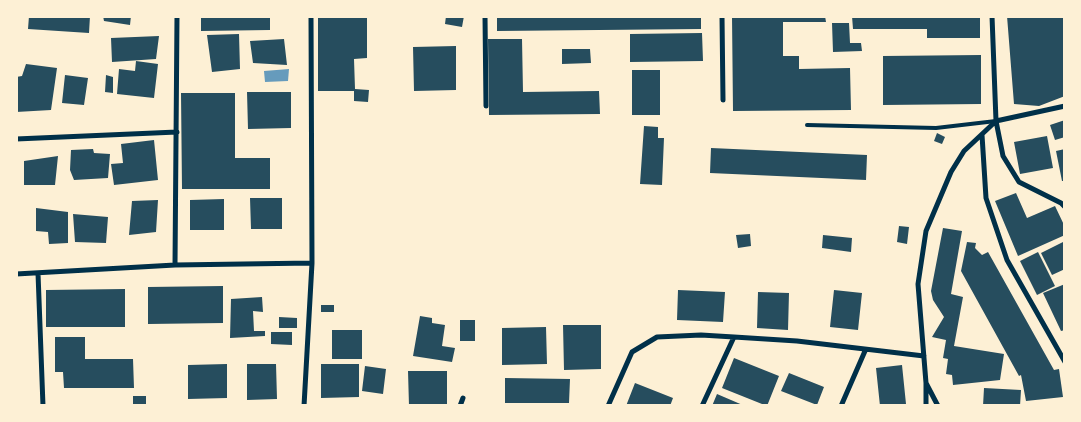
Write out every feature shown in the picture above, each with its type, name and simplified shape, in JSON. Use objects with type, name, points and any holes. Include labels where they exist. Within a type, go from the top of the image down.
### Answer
[{"type":"street","points":[[176,265],[177,16]]},
{"type":"street","points":[[304,406],[312,263],[311,16]]},
{"type":"street","points":[[485,16],[486,106]]},
{"type":"street","points":[[722,16],[723,100]]},
{"type":"street","points":[[992,16],[996,121],[1003,156],[1019,182],[1061,203],[1065,207]]},
{"type":"street","points":[[926,406],[926,383],[918,284],[926,230],[951,172],[964,151],[996,121],[1065,106]]},
{"type":"street","points":[[16,139],[177,132]]},
{"type":"street","points":[[982,135],[986,198],[1006,260],[1065,362]]},
{"type":"street","points":[[16,274],[176,265],[312,263]]},
{"type":"street","points":[[38,273],[43,406]]},
{"type":"street","points":[[608,406],[632,352],[657,338],[701,335],[797,341],[865,351],[924,356]]},
{"type":"street","points":[[702,406],[734,337]]},
{"type":"street","points":[[841,406],[865,351]]},
{"type":"street","points":[[926,383],[938,406]]},
{"type":"street","points":[[460,406],[463,398]]},
{"type":"lane","points":[[808,125],[936,128],[996,121]]},
{"type":"water","points":[[289,69],[288,81],[265,82],[264,71]]},
{"type":"building","points":[[29,16],[90,16],[89,33],[28,29]]},
{"type":"building","points":[[103,16],[131,16],[130,25],[104,21]]},
{"type":"building","points":[[201,16],[270,16],[270,30],[201,31]]},
{"type":"building","points":[[318,16],[367,16],[367,58],[354,59],[355,89],[369,90],[368,102],[354,101],[354,91],[318,91]]},
{"type":"building","points":[[446,16],[464,16],[462,27],[445,24]]},
{"type":"building","points":[[497,16],[701,16],[701,29],[497,31]]},
{"type":"building","points":[[732,16],[825,16],[826,22],[783,22],[783,56],[799,56],[799,69],[850,68],[851,110],[733,111]]},
{"type":"building","points":[[852,16],[980,16],[980,38],[927,38],[927,29],[853,29]]},
{"type":"building","points":[[1007,16],[1065,16],[1065,96],[1039,106],[1014,104]]},
{"type":"building","points":[[832,23],[849,23],[850,43],[861,43],[862,51],[833,52]]},
{"type":"building","points":[[702,33],[703,61],[630,62],[630,34]]},
{"type":"building","points":[[239,34],[240,69],[212,72],[207,35]]},
{"type":"building","points":[[159,36],[156,59],[112,62],[111,38]]},
{"type":"building","points":[[284,39],[287,65],[253,63],[250,41]]},
{"type":"building","points":[[488,39],[522,39],[523,92],[599,91],[600,114],[489,115]]},
{"type":"building","points":[[456,46],[456,90],[414,91],[413,47]]},
{"type":"building","points":[[562,49],[590,49],[591,63],[562,64]]},
{"type":"building","points":[[981,55],[981,104],[883,105],[883,56]]},
{"type":"building","points":[[136,61],[158,64],[154,98],[117,94],[119,69],[135,71]]},
{"type":"building","points":[[26,64],[57,68],[51,110],[16,112],[16,77],[22,76]]},
{"type":"building","points":[[632,70],[660,70],[660,115],[632,115]]},
{"type":"building","points":[[65,75],[88,78],[84,105],[62,103]]},
{"type":"building","points":[[106,75],[113,77],[113,93],[105,92]]},
{"type":"building","points":[[247,92],[291,92],[291,128],[248,129]]},
{"type":"building","points":[[181,93],[235,93],[235,158],[270,158],[270,189],[182,189]]},
{"type":"building","points":[[1065,120],[1065,137],[1055,140],[1050,125]]},
{"type":"building","points":[[644,126],[658,127],[658,138],[664,138],[662,185],[640,184]]},
{"type":"building","points":[[937,133],[945,137],[942,144],[934,141]]},
{"type":"building","points":[[1047,136],[1053,168],[1020,174],[1014,142]]},
{"type":"building","points":[[154,140],[158,180],[114,185],[111,164],[123,163],[121,144]]},
{"type":"building","points":[[711,148],[867,155],[866,180],[710,173]]},
{"type":"building","points":[[93,149],[94,153],[110,154],[108,178],[74,180],[70,170],[71,150]]},
{"type":"building","points":[[1065,149],[1065,181],[1062,181],[1056,151]]},
{"type":"building","points":[[58,156],[55,185],[24,185],[24,161]]},
{"type":"building","points":[[1016,193],[1027,218],[1055,206],[1065,227],[1065,235],[1018,256],[995,201]]},
{"type":"building","points":[[250,198],[282,198],[282,229],[251,229]]},
{"type":"building","points":[[224,199],[224,230],[190,230],[190,200]]},
{"type":"building","points":[[158,200],[156,232],[129,235],[132,201]]},
{"type":"building","points":[[36,208],[68,212],[68,243],[49,244],[48,232],[36,231]]},
{"type":"building","points":[[73,214],[108,217],[106,243],[75,242]]},
{"type":"building","points":[[899,226],[909,227],[907,244],[897,242]]},
{"type":"building","points":[[943,228],[962,231],[951,294],[963,297],[954,346],[1004,354],[1000,380],[953,385],[952,375],[946,374],[948,359],[943,358],[946,340],[932,337],[944,317],[933,300],[931,291]]},
{"type":"building","points":[[750,234],[751,246],[738,248],[736,235]]},
{"type":"building","points":[[823,235],[852,238],[851,252],[822,248]]},
{"type":"building","points":[[1065,241],[1065,269],[1052,275],[1041,253]]},
{"type":"building","points":[[967,242],[976,243],[975,248],[982,255],[988,252],[1054,370],[1059,369],[1063,397],[1026,401],[1021,375],[1019,376],[961,271]]},
{"type":"building","points":[[1038,252],[1055,286],[1037,295],[1020,261]]},
{"type":"building","points":[[1065,284],[1065,330],[1061,331],[1043,293]]},
{"type":"building","points":[[223,286],[223,323],[148,324],[148,287]]},
{"type":"building","points":[[125,289],[125,327],[46,327],[46,290]]},
{"type":"building","points":[[678,290],[725,292],[723,322],[677,320]]},
{"type":"building","points":[[834,290],[862,293],[858,330],[830,327]]},
{"type":"building","points":[[758,292],[789,293],[788,330],[757,328]]},
{"type":"building","points":[[262,297],[263,312],[253,311],[254,331],[265,331],[265,336],[230,338],[231,299]]},
{"type":"building","points":[[321,305],[334,305],[334,312],[321,312]]},
{"type":"building","points":[[420,316],[432,318],[432,323],[445,325],[442,346],[455,348],[452,362],[413,356]]},
{"type":"building","points":[[279,317],[297,318],[297,328],[279,328]]},
{"type":"building","points":[[460,320],[475,320],[475,341],[460,341]]},
{"type":"building","points":[[563,325],[601,325],[601,369],[564,370]]},
{"type":"building","points":[[546,327],[547,364],[502,365],[502,328]]},
{"type":"building","points":[[332,330],[362,330],[362,359],[332,359]]},
{"type":"building","points":[[271,332],[292,332],[292,345],[271,344]]},
{"type":"building","points":[[55,337],[85,337],[85,359],[133,359],[134,388],[64,388],[63,372],[55,372]]},
{"type":"building","points":[[734,358],[779,376],[767,406],[722,388]]},
{"type":"building","points":[[227,364],[227,398],[188,399],[188,365]]},
{"type":"building","points":[[247,364],[276,364],[277,399],[247,400]]},
{"type":"building","points":[[321,364],[359,364],[359,397],[321,398]]},
{"type":"building","points":[[902,365],[906,404],[880,406],[876,368]]},
{"type":"building","points":[[365,366],[386,369],[383,394],[362,391]]},
{"type":"building","points":[[408,371],[447,371],[447,406],[409,406]]},
{"type":"building","points":[[789,373],[824,387],[817,405],[781,391]]},
{"type":"building","points":[[505,378],[570,379],[569,403],[505,403]]},
{"type":"building","points":[[635,383],[673,398],[670,406],[626,406]]},
{"type":"building","points":[[984,388],[1021,390],[1020,406],[983,406]]},
{"type":"building","points":[[717,394],[745,406],[712,406]]},
{"type":"building","points":[[133,396],[146,396],[146,404],[133,404]]}]
